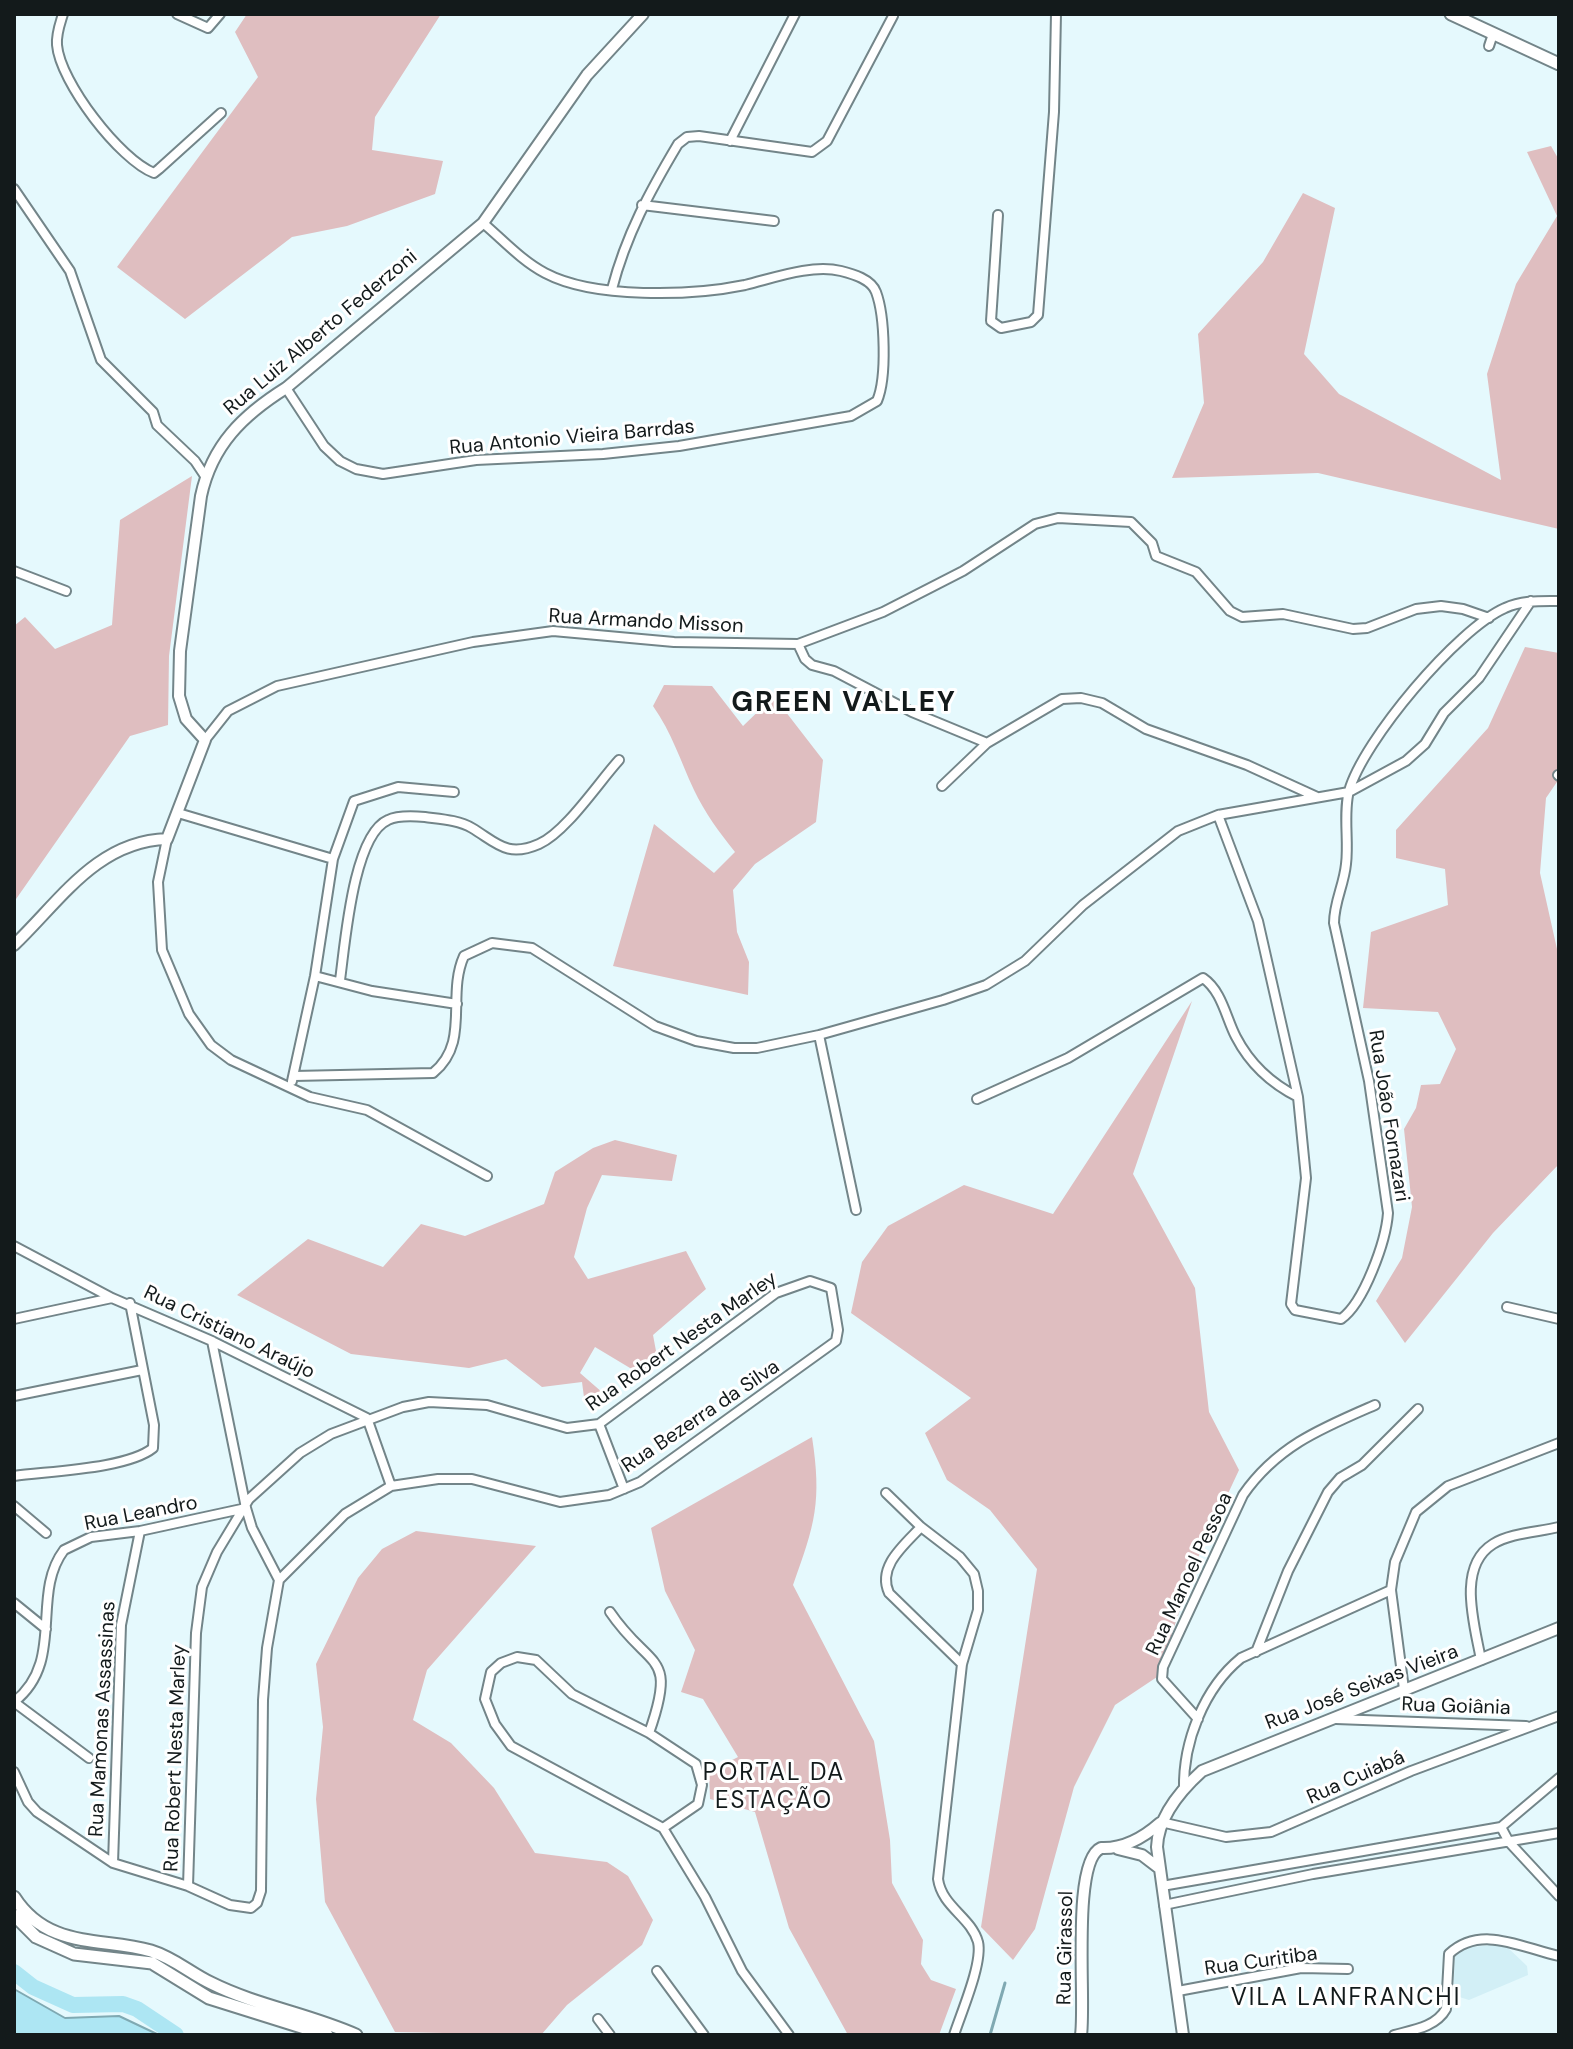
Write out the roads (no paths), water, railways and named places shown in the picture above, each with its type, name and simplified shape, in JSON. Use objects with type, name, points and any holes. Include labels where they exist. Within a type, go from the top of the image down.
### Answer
[{"type":"main road","points":[[1451,14],[1559,64]]},
{"type":"main road","points":[[14,1897],[34,1919],[74,1939],[153,1952],[210,1983],[318,2018],[356,2035]]},
{"type":"main road","points":[[14,1915],[36,1937],[74,1954],[152,1963],[209,1998],[327,2035]]},
{"type":"street","points":[[63,14],[57,48],[73,87],[105,131],[145,169],[154,173],[221,113]]},
{"type":"street","points":[[177,14],[208,28],[220,14]]},
{"type":"street","name":"Rua Luiz Alberto Federzoni","points":[[205,740],[186,719],[179,696],[180,651],[205,476],[237,424],[286,388],[483,223],[587,75],[643,14]]},
{"type":"street","points":[[730,141],[795,14]]},
{"type":"street","points":[[998,215],[991,321],[1001,328],[1031,322],[1038,315],[1054,112],[1056,14]]},
{"type":"street","points":[[483,223],[546,274],[571,284],[612,289],[621,253],[642,205],[678,144],[687,137],[812,152],[827,141],[893,16]]},
{"type":"street","points":[[1489,46],[1493,34]]},
{"type":"street","points":[[14,189],[70,271],[101,360],[153,412],[157,425],[189,454],[205,476]]},
{"type":"street","points":[[642,205],[774,221]]},
{"type":"street","name":"Rua Antonio Vieira Barrdas","points":[[286,388],[324,446],[340,461],[356,469],[383,474],[476,460],[603,454],[679,446],[851,416],[877,401],[886,368],[876,292],[862,278],[839,270],[813,270],[702,290],[612,289]]},
{"type":"street","points":[[987,743],[912,712],[834,671],[812,665],[805,659],[798,644],[883,612],[963,571],[1035,524],[1058,518],[1131,522],[1152,543],[1156,556],[1196,572],[1230,611],[1242,617],[1283,614],[1353,629],[1367,628],[1416,609],[1441,606],[1463,609],[1489,618]]},
{"type":"street","points":[[14,571],[66,591]]},
{"type":"street","points":[[294,1076],[433,1073],[454,1048],[456,982],[464,956],[480,947],[504,943],[532,948],[631,1013],[696,1041],[717,1046],[757,1048],[819,1035],[943,1000],[994,981],[1025,961],[1083,905],[1178,831],[1218,815],[1349,792],[1406,761],[1425,744],[1444,713],[1500,650],[1531,601]]},
{"type":"street","points":[[1349,792],[1382,731],[1403,703],[1424,678],[1489,618],[1505,608],[1531,601],[1559,601]]},
{"type":"street","name":"Rua Armando Misson","points":[[205,740],[228,711],[277,686],[473,642],[553,631],[674,642],[798,644]]},
{"type":"street","points":[[942,786],[987,743],[1062,699],[1081,698],[1102,703],[1146,729],[1247,765],[1317,798]]},
{"type":"street","points":[[205,740],[167,839],[158,882],[162,950],[189,1014],[211,1045],[231,1060],[310,1097],[367,1110],[487,1176]]},
{"type":"street","points":[[340,980],[352,902],[365,848],[374,832],[388,820],[415,816],[454,822],[470,827],[497,847],[518,850],[540,844],[556,832],[619,760]]},
{"type":"street","points":[[289,1086],[294,1076],[315,976],[333,859],[354,801],[398,787],[454,792]]},
{"type":"street","name":"Rua João Fornazari","points":[[1218,815],[1258,921],[1298,1097],[1306,1178],[1291,1304],[1295,1310],[1341,1319],[1375,1263],[1386,1235],[1388,1213],[1369,1081],[1334,923],[1334,909],[1346,869],[1349,792]]},
{"type":"street","points":[[178,813],[333,859]]},
{"type":"street","points":[[14,945],[79,876],[133,842],[167,839]]},
{"type":"street","points":[[315,976],[385,993],[457,1004]]},
{"type":"street","points":[[977,1099],[1068,1058],[1200,978],[1206,979],[1215,989],[1236,1038],[1249,1058],[1276,1085],[1298,1097]]},
{"type":"street","points":[[819,1035],[856,1210]]},
{"type":"street","name":"Rua Cristiano Araújo","points":[[14,1246],[112,1298],[130,1303],[212,1341],[367,1418]]},
{"type":"street","name":"Rua Robert Nesta Marley","points":[[188,1886],[196,1633],[202,1587],[217,1552],[249,1499],[270,1478],[300,1453],[331,1434],[367,1418],[429,1402],[487,1405],[567,1428],[599,1424],[783,1289],[818,1281],[831,1288],[835,1298]]},
{"type":"street","points":[[14,1319],[112,1298]]},
{"type":"street","name":"Rua Bezerra da Silva","points":[[279,1580],[345,1514],[391,1486],[472,1479],[560,1502],[591,1500],[640,1482],[836,1341],[835,1298]]},
{"type":"street","points":[[14,1476],[118,1461],[146,1454],[153,1448],[155,1432],[130,1303]]},
{"type":"street","points":[[1507,1307],[1559,1319]]},
{"type":"street","points":[[14,1772],[28,1802],[37,1812],[113,1863],[188,1886],[230,1905],[251,1908],[257,1903],[261,1891],[263,1700],[279,1580],[252,1528],[246,1508],[212,1341]]},
{"type":"street","points":[[14,1396],[142,1370]]},
{"type":"street","name":"Rua Manoel Pessoa","points":[[1198,1719],[1162,1679],[1163,1667],[1243,1495],[1256,1477],[1307,1434],[1375,1405]]},
{"type":"street","points":[[1255,1652],[1288,1571],[1328,1492],[1340,1478],[1362,1465],[1418,1409]]},
{"type":"street","points":[[367,1418],[391,1486]]},
{"type":"street","points":[[599,1424],[624,1489]]},
{"type":"street","points":[[1404,1689],[1391,1590],[1405,1531],[1425,1502],[1448,1486],[1559,1443]]},
{"type":"street","points":[[886,1493],[921,1527],[960,1557],[974,1574],[978,1610],[962,1664],[938,1879],[943,1900],[978,1942],[978,1957],[954,2035]]},
{"type":"street","points":[[14,1506],[46,1533]]},
{"type":"street","name":"Rua Leandro","points":[[14,1702],[40,1672],[55,1566],[64,1550],[91,1537],[140,1531],[246,1508]]},
{"type":"street","points":[[921,1527],[885,1571],[883,1580],[889,1593],[962,1664]]},
{"type":"street","points":[[1481,1660],[1472,1591],[1475,1566],[1483,1552],[1495,1542],[1559,1527]]},
{"type":"street","name":"Rua Mamonas Assassinas","points":[[113,1863],[121,1625],[140,1531]]},
{"type":"street","points":[[1184,1789],[1186,1756],[1198,1719],[1230,1667],[1255,1652],[1391,1590]]},
{"type":"street","points":[[14,1604],[46,1629]]},
{"type":"street","points":[[610,1612],[625,1634],[654,1659],[662,1677],[663,1694],[649,1733]]},
{"type":"street","name":"Rua José Seixas Vieira","points":[[1161,1822],[1184,1789],[1202,1771],[1559,1628]]},
{"type":"street","points":[[663,1828],[698,1804],[702,1785],[696,1764],[649,1733],[572,1694],[536,1660],[517,1657],[501,1663],[491,1672],[485,1699],[495,1724],[511,1746],[663,1828],[692,1872],[742,1971],[789,2035]]},
{"type":"street","points":[[14,1702],[89,1758]]},
{"type":"street","name":"Rua Cuiabá","points":[[1161,1822],[1226,1837],[1255,1836],[1411,1771],[1559,1716]]},
{"type":"street","name":"Rua Goiânia","points":[[1331,1719],[1531,1726]]},
{"type":"street","points":[[1162,1886],[1501,1827],[1559,1778]]},
{"type":"street","points":[[1161,1822],[1157,1835],[1159,1868],[1183,2035]]},
{"type":"street","name":"Rua Girassol","points":[[1081,2031],[1087,1874],[1095,1850],[1116,1848],[1144,1836],[1161,1822]]},
{"type":"street","points":[[1501,1827],[1509,1842],[1559,1896]]},
{"type":"street","points":[[1164,1905],[1313,1874],[1559,1833]]},
{"type":"street","points":[[1116,1848],[1142,1855],[1159,1868]]},
{"type":"street","points":[[1309,1859],[1313,1874]]},
{"type":"street","points":[[1394,2035],[1434,2022],[1442,2016],[1446,2009],[1449,1954],[1459,1944],[1490,1938],[1559,1956]]},
{"type":"street","name":"Rua Curitiba","points":[[1178,1991],[1301,1968],[1348,1969]]},
{"type":"street","points":[[657,1971],[704,2035]]},
{"type":"street","points":[[598,2019],[610,2035]]},
{"type":"water","points":[[14,1989],[65,2018],[119,2016],[159,2035],[14,2035]]},
{"type":"waterway","points":[[14,1972],[33,1987],[73,2005],[123,2004],[137,2009],[176,2035]]},
{"type":"waterway","points":[[990,2035],[1005,1983]]},
{"type":"district","name":"GREEN VALLEY","points":[[844,704]]},
{"type":"district","name":"PORTAL DA ESTAÇÃO","points":[[774,1788]]},
{"type":"district","name":"VILA LANFRANCHI","points":[[1346,1999]]}]
